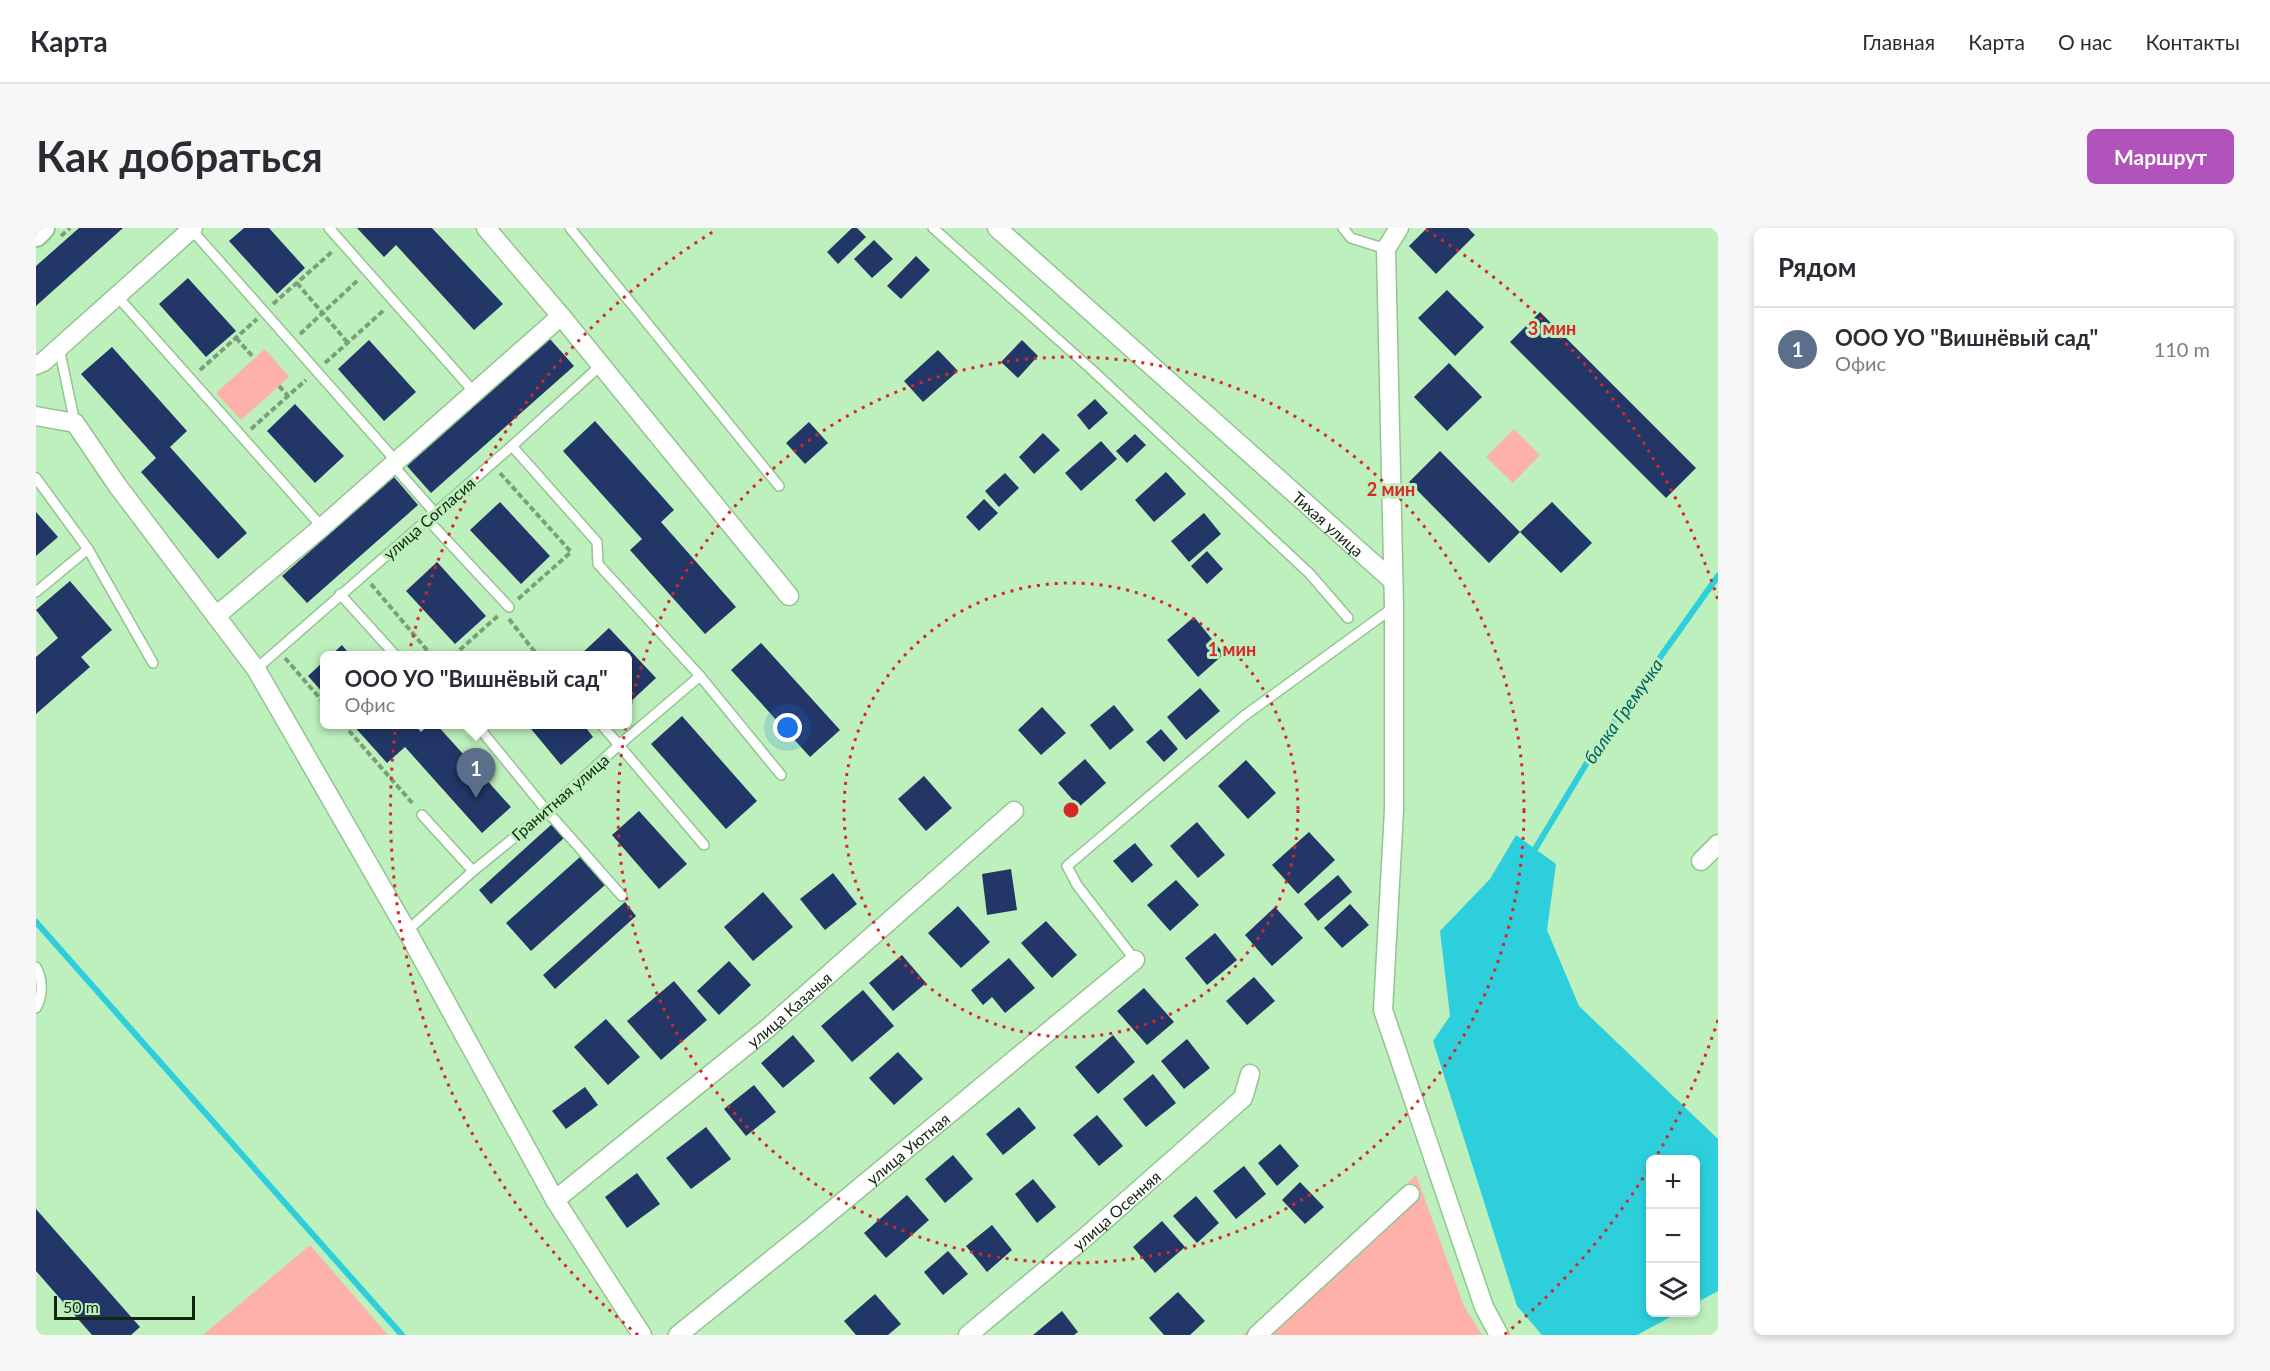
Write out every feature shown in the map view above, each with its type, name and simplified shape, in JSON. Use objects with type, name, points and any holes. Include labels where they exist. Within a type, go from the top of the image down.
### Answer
[{"type":"street","points":[[36,235],[43,228]]},
{"type":"street","points":[[486,228],[561,316],[789,596]]},
{"type":"street","name":"Тихая улица","points":[[997,228],[1393,581]]},
{"type":"street","points":[[1386,249],[1399,228]]},
{"type":"street","points":[[36,365],[44,362],[192,229]]},
{"type":"street","name":"Тихая улица","points":[[1386,249],[1393,581]]},
{"type":"street","points":[[216,616],[561,316]]},
{"type":"street","points":[[36,416],[75,423],[117,485],[256,669],[407,931],[555,1200],[642,1335]]},
{"type":"street","points":[[1393,581],[1394,810],[1383,1010],[1484,1307],[1499,1335]]},
{"type":"street","name":"улица Казачья","points":[[555,1200],[768,1028],[1014,811]]},
{"type":"street","points":[[1701,861],[1718,844]]},
{"type":"street","name":"улица Уютная","points":[[678,1335],[1135,960]]},
{"type":"street","name":"улица Осенняя","points":[[968,1335],[1082,1240],[1243,1098],[1250,1074]]},
{"type":"street","points":[[1257,1335],[1410,1194]]},
{"type":"lane","points":[[329,228],[474,392]]},
{"type":"lane","points":[[570,228],[779,486]]},
{"type":"lane","points":[[933,228],[1091,369],[1310,574],[1348,618]]},
{"type":"lane","points":[[1343,228],[1351,238],[1386,249]]},
{"type":"lane","points":[[192,229],[394,462],[431,516],[508,607]]},
{"type":"lane","points":[[117,296],[322,526]]},
{"type":"lane","points":[[59,348],[75,423]]},
{"type":"lane","name":"улица Согласия","points":[[256,669],[492,464],[600,366]]},
{"type":"lane","points":[[512,446],[597,542],[598,564],[700,676],[781,775]]},
{"type":"lane","points":[[36,478],[88,549],[153,663]]},
{"type":"lane","points":[[36,592],[88,549]]},
{"type":"lane","points":[[340,594],[391,651]]},
{"type":"lane","points":[[1135,960],[1077,885],[1067,866],[1244,716],[1394,607]]},
{"type":"lane","name":"Гранитная улица","points":[[407,931],[473,871],[547,811],[619,745],[700,676]]},
{"type":"lane","points":[[480,729],[622,897]]},
{"type":"lane","points":[[605,729],[704,845]]},
{"type":"lane","points":[[422,815],[473,871]]},
{"type":"lane","points":[[36,966],[40,974],[42,990],[36,1008]]},
{"type":"path","points":[[291,342],[368,271]]},
{"type":"path","points":[[297,283],[348,343]]},
{"type":"path","points":[[236,338],[254,358]]},
{"type":"path","points":[[279,386],[288,396]]},
{"type":"path","points":[[459,651],[571,552],[492,464]]},
{"type":"path","points":[[363,575],[428,651]]},
{"type":"path","points":[[508,607],[509,622],[534,651]]},
{"type":"path","points":[[277,649],[320,698]]},
{"type":"path","points":[[347,729],[422,815]]},
{"type":"shaded area","points":[[265,349],[289,377],[241,420],[216,393]]},
{"type":"shaded area","points":[[1514,429],[1540,455],[1513,483],[1486,457]]},
{"type":"shaded area","points":[[1416,1175],[1464,1306],[1482,1335],[1243,1335]]},
{"type":"shaded area","points":[[310,1245],[388,1335],[203,1335]]},
{"type":"water","points":[[1516,835],[1556,864],[1547,930],[1579,1006],[1718,1139],[1718,1291],[1700,1301],[1700,1155],[1646,1155],[1646,1317],[1671,1317],[1637,1335],[1542,1335],[1517,1306],[1433,1041],[1450,1016],[1440,931],[1490,879]]},
{"type":"building","points":[[79,228],[123,228],[36,306],[36,266]]},
{"type":"building","points":[[244,228],[269,228],[305,268],[277,294],[229,241]]},
{"type":"building","points":[[357,228],[432,228],[503,304],[474,330],[396,245],[384,257]]},
{"type":"building","points":[[852,228],[857,228],[866,237],[838,264],[827,252]]},
{"type":"building","points":[[1427,228],[1468,228],[1475,235],[1436,274],[1409,246]]},
{"type":"building","points":[[874,240],[893,259],[872,278],[854,259]]},
{"type":"building","points":[[916,256],[930,270],[901,299],[887,286]]},
{"type":"building","points":[[188,278],[236,331],[206,357],[159,304]]},
{"type":"building","points":[[1447,290],[1484,327],[1455,356],[1418,318]]},
{"type":"building","points":[[1540,312],[1696,468],[1666,498],[1510,342]]},
{"type":"building","points":[[550,339],[574,366],[431,493],[407,466]]},
{"type":"building","points":[[369,340],[416,392],[384,421],[338,369]]},
{"type":"building","points":[[1022,340],[1038,356],[1018,378],[1001,362]]},
{"type":"building","points":[[112,347],[187,431],[170,447],[247,533],[218,559],[141,472],[156,458],[81,374]]},
{"type":"building","points":[[938,350],[958,371],[923,402],[904,381]]},
{"type":"building","points":[[1449,363],[1482,397],[1447,431],[1414,397]]},
{"type":"building","points":[[1095,399],[1108,413],[1089,430],[1077,415]]},
{"type":"building","points":[[295,404],[344,456],[315,483],[267,431]]},
{"type":"building","points":[[595,421],[674,510],[661,522],[736,607],[705,634],[630,550],[642,539],[563,451]]},
{"type":"building","points":[[809,422],[828,443],[805,464],[786,443]]},
{"type":"building","points":[[1043,433],[1060,450],[1034,474],[1019,457]]},
{"type":"building","points":[[1135,434],[1146,445],[1127,463],[1116,451]]},
{"type":"building","points":[[1101,441],[1117,459],[1081,491],[1065,473]]},
{"type":"building","points":[[1440,451],[1520,532],[1489,563],[1409,482]]},
{"type":"building","points":[[1166,472],[1186,494],[1154,522],[1135,500]]},
{"type":"building","points":[[1005,473],[1019,488],[999,507],[985,491]]},
{"type":"building","points":[[394,477],[418,505],[307,603],[282,576]]},
{"type":"building","points":[[984,499],[998,513],[979,531],[966,517]]},
{"type":"building","points":[[500,502],[550,556],[521,584],[470,530]]},
{"type":"building","points":[[1552,502],[1592,543],[1561,573],[1520,532]]},
{"type":"building","points":[[36,512],[58,537],[36,556]]},
{"type":"building","points":[[1204,513],[1221,534],[1189,562],[1171,541]]},
{"type":"building","points":[[1207,551],[1223,569],[1207,584],[1191,566]]},
{"type":"building","points":[[437,562],[486,616],[455,644],[406,591]]},
{"type":"building","points":[[70,581],[112,630],[81,657],[90,667],[36,714],[36,657],[58,638],[36,610]]},
{"type":"building","points":[[1194,617],[1224,654],[1198,677],[1167,640]]},
{"type":"building","points":[[609,628],[631,651],[584,651]]},
{"type":"building","points":[[761,643],[840,730],[810,757],[731,670]]},
{"type":"building","points":[[342,645],[347,651],[335,651]]},
{"type":"building","points":[[632,652],[656,678],[632,700]]},
{"type":"building","points":[[320,665],[320,690],[308,676]]},
{"type":"building","points":[[1200,688],[1220,711],[1186,740],[1167,717]]},
{"type":"building","points":[[1114,705],[1134,730],[1110,750],[1090,725]]},
{"type":"building","points":[[1042,707],[1066,733],[1041,755],[1018,730]]},
{"type":"building","points":[[682,716],[757,801],[726,829],[651,744]]},
{"type":"building","points":[[356,729],[418,729],[421,732],[424,729],[441,729],[511,807],[482,833],[405,747],[387,763]]},
{"type":"building","points":[[531,729],[587,729],[593,737],[561,765]]},
{"type":"building","points":[[1161,729],[1178,749],[1164,762],[1146,742]]},
{"type":"building","points":[[1085,759],[1106,783],[1079,807],[1058,783]]},
{"type":"building","points":[[1246,760],[1276,793],[1248,819],[1218,786]]},
{"type":"building","points":[[924,776],[952,808],[926,831],[898,799]]},
{"type":"building","points":[[639,811],[687,864],[659,889],[612,835]]},
{"type":"building","points":[[1197,822],[1225,855],[1198,878],[1170,846]]},
{"type":"building","points":[[552,824],[564,838],[491,904],[479,890]]},
{"type":"building","points":[[1309,832],[1335,860],[1298,894],[1272,865]]},
{"type":"building","points":[[1135,843],[1153,865],[1132,883],[1113,861]]},
{"type":"building","points":[[580,857],[605,885],[531,951],[506,923]]},
{"type":"building","points":[[1011,869],[1017,910],[987,915],[982,874]]},
{"type":"building","points":[[833,873],[857,904],[825,930],[800,899]]},
{"type":"building","points":[[1338,875],[1352,892],[1318,921],[1304,904]]},
{"type":"building","points":[[1176,880],[1199,905],[1170,931],[1147,905]]},
{"type":"building","points":[[763,892],[793,927],[753,961],[724,927]]},
{"type":"building","points":[[625,902],[636,916],[555,989],[543,975]]},
{"type":"building","points":[[1350,904],[1369,925],[1342,948],[1324,928]]},
{"type":"building","points":[[958,906],[990,942],[961,968],[928,933]]},
{"type":"building","points":[[1275,907],[1303,938],[1272,966],[1245,935]]},
{"type":"building","points":[[1046,921],[1077,955],[1052,978],[1021,943]]},
{"type":"building","points":[[1215,933],[1237,960],[1207,985],[1185,958]]},
{"type":"building","points":[[902,955],[926,983],[893,1011],[869,983]]},
{"type":"building","points":[[1009,958],[1035,988],[1005,1013],[992,997],[983,1005],[971,990]]},
{"type":"building","points":[[729,961],[751,985],[719,1015],[697,991]]},
{"type":"building","points":[[1254,977],[1275,1001],[1247,1025],[1226,1001]]},
{"type":"building","points":[[674,981],[707,1020],[661,1060],[627,1021]]},
{"type":"building","points":[[1144,988],[1174,1022],[1147,1045],[1117,1011]]},
{"type":"building","points":[[863,990],[894,1026],[852,1062],[821,1026]]},
{"type":"building","points":[[606,1019],[640,1057],[608,1085],[574,1047]]},
{"type":"building","points":[[793,1035],[815,1061],[783,1088],[761,1063]]},
{"type":"building","points":[[1113,1035],[1135,1062],[1098,1094],[1075,1067]]},
{"type":"building","points":[[1187,1039],[1210,1068],[1184,1089],[1161,1061]]},
{"type":"building","points":[[898,1052],[923,1079],[894,1105],[869,1078]]},
{"type":"building","points":[[1153,1074],[1176,1103],[1146,1127],[1123,1099]]},
{"type":"building","points":[[754,1085],[776,1112],[746,1136],[724,1109]]},
{"type":"building","points":[[585,1087],[598,1105],[566,1129],[552,1111]]},
{"type":"building","points":[[1019,1107],[1036,1128],[1003,1155],[986,1134]]},
{"type":"building","points":[[1097,1115],[1123,1146],[1099,1166],[1073,1135]]},
{"type":"building","points":[[706,1127],[731,1159],[691,1189],[666,1158]]},
{"type":"building","points":[[1280,1144],[1299,1166],[1277,1186],[1258,1163]]},
{"type":"building","points":[[953,1155],[973,1179],[945,1203],[925,1179]]},
{"type":"building","points":[[1244,1166],[1266,1194],[1236,1219],[1213,1191]]},
{"type":"building","points":[[637,1173],[660,1204],[627,1228],[605,1197]]},
{"type":"building","points":[[1033,1179],[1056,1207],[1037,1223],[1015,1194]]},
{"type":"building","points":[[1300,1182],[1324,1207],[1305,1224],[1282,1200]]},
{"type":"building","points":[[907,1195],[929,1220],[886,1258],[864,1233]]},
{"type":"building","points":[[1196,1196],[1219,1223],[1197,1243],[1173,1216]]},
{"type":"building","points":[[36,1209],[140,1327],[131,1335],[92,1335],[36,1271]]},
{"type":"building","points":[[1162,1221],[1185,1247],[1155,1273],[1133,1247]]},
{"type":"building","points":[[992,1225],[1012,1250],[987,1272],[966,1246]]},
{"type":"building","points":[[948,1251],[968,1274],[943,1295],[924,1272]]},
{"type":"building","points":[[1178,1292],[1205,1321],[1190,1335],[1164,1335],[1149,1318]]},
{"type":"building","points":[[875,1294],[901,1324],[888,1335],[856,1335],[844,1321]]},
{"type":"building","points":[[1062,1311],[1078,1332],[1074,1335],[1033,1335]]},
{"type":"waterway","name":"балка Гремучка","points":[[1535,849],[1597,746],[1718,576]]},
{"type":"waterway","points":[[36,922],[402,1335]]},
{"type":"place","name":"ООО УО \"Вишнёвый сад\"","points":[[476,798]]}]
